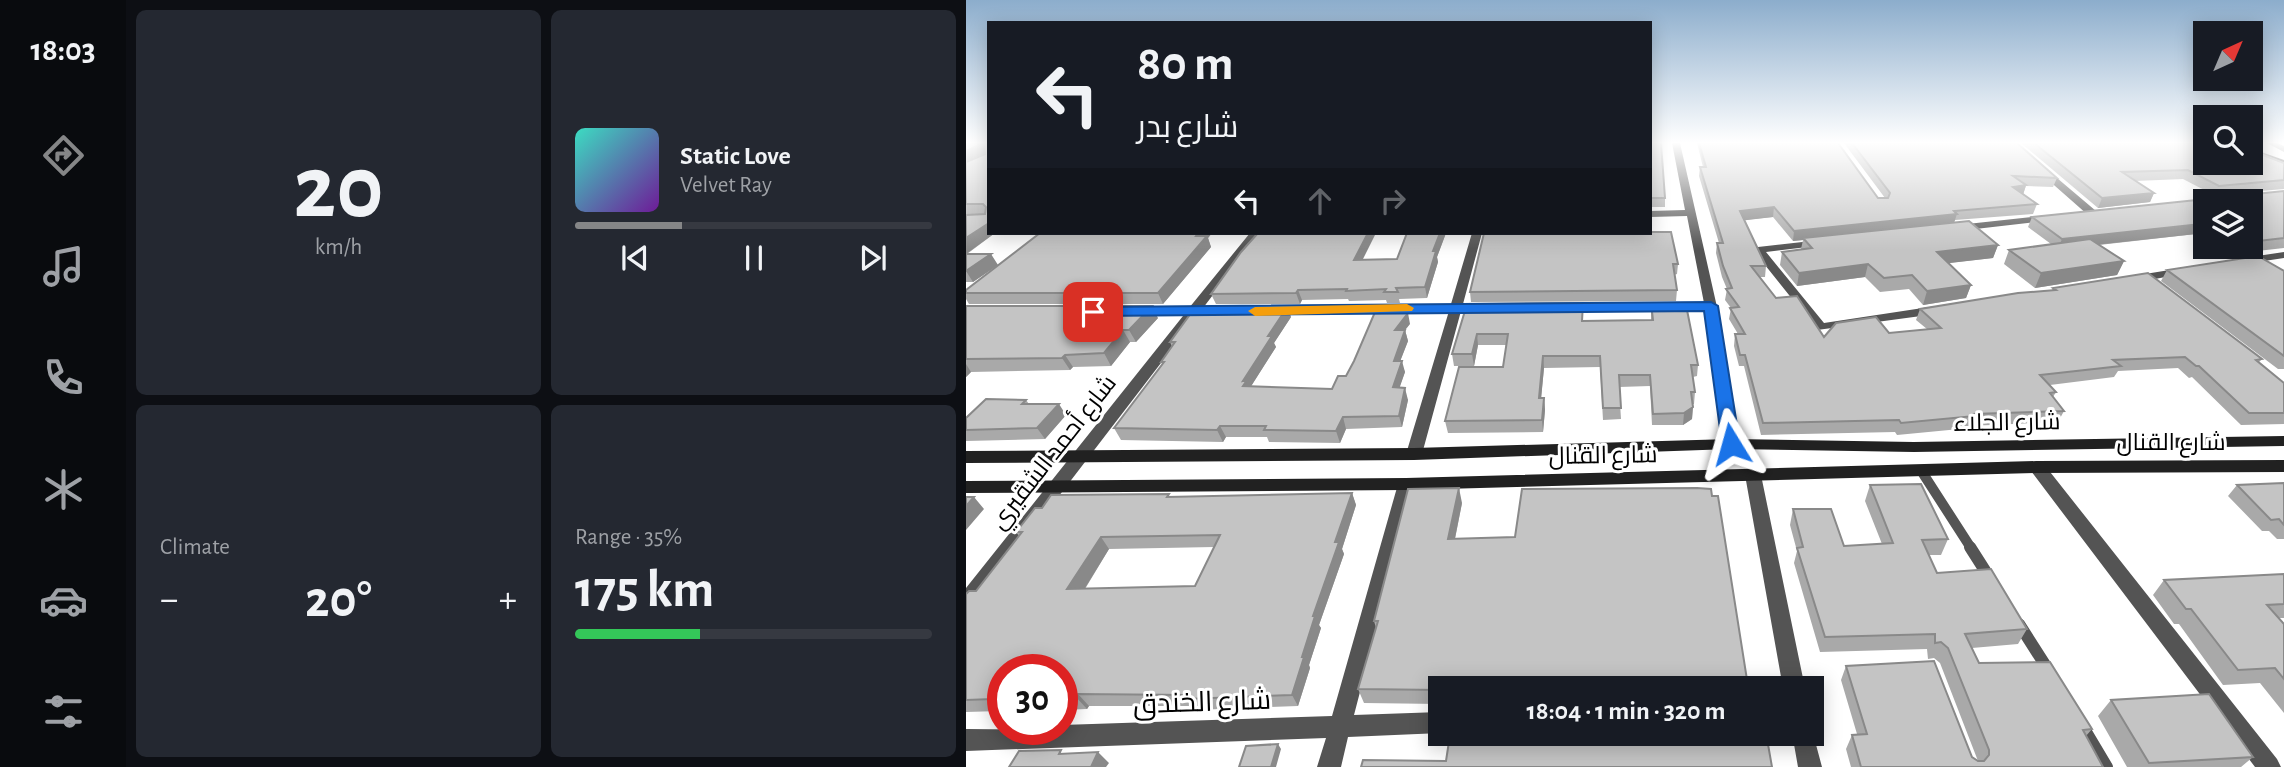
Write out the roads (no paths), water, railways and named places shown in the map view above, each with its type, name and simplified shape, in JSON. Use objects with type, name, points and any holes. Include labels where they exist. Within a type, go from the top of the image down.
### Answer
[{"type":"main road","name":"شارع الجلاء","points":[[1731,444],[1914,447],[2284,441]]},
{"type":"main road","name":"شارع القنال","points":[[966,457],[1414,454],[1731,444]]},
{"type":"main road","name":"شارع القنال","points":[[966,487],[1406,484],[2037,467],[2284,466]]},
{"type":"street","points":[[1684,179],[1711,306],[1731,444]]},
{"type":"street","points":[[2053,179],[2092,214]]},
{"type":"street","points":[[2078,215],[2105,212]]},
{"type":"street","points":[[1652,214],[1691,213]]},
{"type":"street","points":[[1953,229],[2064,216]]},
{"type":"street","name":"شارع أحمد الشقيري","points":[[966,602],[1253,235]]},
{"type":"street","points":[[1414,454],[1477,235]]},
{"type":"street","points":[[1828,243],[1758,250],[1821,327],[1943,309]]},
{"type":"street","points":[[2234,263],[2284,255]]},
{"type":"street","points":[[2132,279],[2196,269]]},
{"type":"street","points":[[2145,277],[2167,294]]},
{"type":"street","points":[[1550,307],[1711,306]]},
{"type":"street","points":[[1263,311],[1497,307]]},
{"type":"street","points":[[1127,312],[1222,312]]},
{"type":"street","points":[[2037,467],[2269,767]]},
{"type":"street","points":[[1753,475],[1792,676]]},
{"type":"street","points":[[1329,767],[1406,484]]},
{"type":"street","name":"شارع الخندق","points":[[966,740],[1428,723]]},
{"type":"street","points":[[1806,746],[1810,767]]},
{"type":"lane","points":[[1922,472],[1996,587]]},
{"type":"lane","points":[[2011,610],[2053,679]]},
{"type":"lane","points":[[2073,712],[2107,767]]}]
